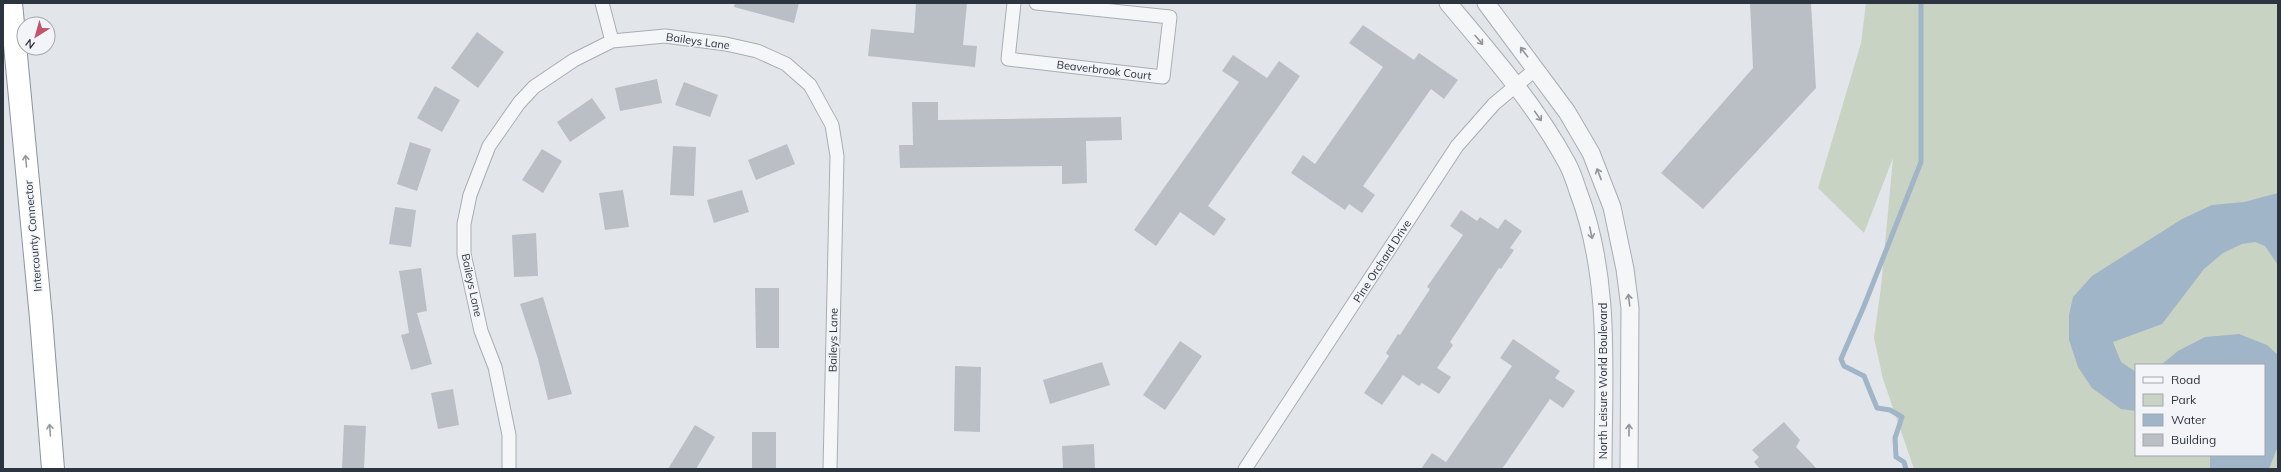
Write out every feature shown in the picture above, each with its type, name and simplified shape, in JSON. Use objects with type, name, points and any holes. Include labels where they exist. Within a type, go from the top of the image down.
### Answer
[{"type":"highway","name":"Intercounty Connector","points":[[11,3],[41,318],[53,469]]},
{"type":"street","points":[[602,3],[612,42]]},
{"type":"street","name":"Beaverbrook Court","points":[[1014,3],[1008,59],[1163,77],[1170,17],[1113,7],[1036,3]]},
{"type":"street","name":"North Leisure World Boulevard","points":[[1448,3],[1516,84],[1545,126],[1568,164],[1587,214],[1600,273],[1604,309],[1603,469]]},
{"type":"street","points":[[1486,3],[1567,112],[1591,153],[1612,207],[1625,269],[1630,308],[1629,469]]},
{"type":"street","name":"Baileys Lane","points":[[509,469],[509,435],[496,374],[482,331],[464,254],[464,224],[470,195],[489,146],[519,103],[534,87],[574,60],[612,42],[665,36],[726,44],[757,51],[786,64],[810,85],[832,125],[837,156],[830,469]]},
{"type":"street","name":"Pine Orchard Drive","points":[[1245,469],[1457,146],[1494,104],[1516,84],[1536,69]]},
{"type":"green space","points":[[1866,3],[2278,3],[2278,469],[1914,469],[1883,379],[1874,338],[1881,287],[1893,158],[1864,233],[1818,188],[1861,43]]},
{"type":"water","points":[[2278,193],[2278,265],[2265,246],[2255,242],[2242,244],[2223,253],[2204,269],[2162,324],[2113,342],[2121,362],[2135,371],[2135,411],[2121,409],[2092,388],[2078,367],[2069,340],[2069,315],[2073,297],[2092,276],[2182,219],[2212,205],[2244,202]]},
{"type":"water","points":[[2239,334],[2267,345],[2278,355],[2278,446],[2269,469],[2210,469],[2210,456],[2265,456],[2265,364],[2162,364],[2178,351],[2205,337]]},
{"type":"building","points":[[735,3],[799,3],[794,23],[734,7]]},
{"type":"building","points":[[916,3],[967,3],[963,45],[977,46],[975,67],[868,56],[871,29],[914,33]]},
{"type":"building","points":[[1750,3],[1811,3],[1816,88],[1703,209],[1661,173],[1753,68]]},
{"type":"building","points":[[1363,25],[1414,60],[1419,53],[1458,80],[1444,99],[1431,89],[1363,186],[1375,195],[1362,213],[1349,204],[1345,210],[1291,173],[1303,155],[1315,164],[1383,67],[1349,43]]},
{"type":"building","points":[[477,32],[504,52],[478,88],[451,68]]},
{"type":"building","points":[[1233,55],[1267,78],[1279,61],[1300,76],[1208,206],[1226,219],[1214,236],[1180,212],[1156,246],[1134,230],[1239,82],[1222,71]]},
{"type":"building","points":[[657,79],[662,103],[620,111],[615,88]]},
{"type":"building","points":[[684,82],[718,95],[710,117],[675,105]]},
{"type":"building","points":[[435,86],[460,100],[442,132],[417,118]]},
{"type":"building","points":[[592,98],[606,118],[570,142],[557,122]]},
{"type":"building","points":[[912,102],[938,102],[938,120],[1121,117],[1122,140],[1086,141],[1087,183],[1062,184],[1062,166],[900,168],[899,145],[913,145]]},
{"type":"building","points":[[410,142],[431,149],[417,191],[397,184]]},
{"type":"building","points":[[787,144],[795,164],[756,180],[748,160]]},
{"type":"building","points":[[673,146],[696,147],[694,196],[670,195]]},
{"type":"building","points":[[542,149],[562,161],[543,193],[522,180]]},
{"type":"building","points":[[623,190],[629,227],[605,230],[599,193]]},
{"type":"building","points":[[742,190],[749,212],[714,223],[707,200]]},
{"type":"building","points":[[395,207],[416,210],[411,247],[389,244]]},
{"type":"building","points":[[1461,210],[1477,221],[1480,217],[1498,229],[1505,219],[1522,231],[1510,248],[1514,250],[1501,269],[1499,268],[1450,342],[1453,345],[1437,368],[1451,377],[1439,394],[1422,383],[1419,386],[1403,375],[1382,405],[1364,393],[1389,356],[1386,353],[1398,334],[1400,335],[1430,289],[1427,287],[1463,235],[1450,226]]},
{"type":"building","points":[[536,233],[538,276],[514,277],[512,235]]},
{"type":"building","points":[[421,268],[427,311],[417,313],[432,364],[411,370],[401,335],[409,333],[399,271]]},
{"type":"building","points":[[755,288],[779,288],[779,348],[756,348]]},
{"type":"building","points":[[543,297],[572,394],[548,400],[538,359],[520,304]]},
{"type":"building","points":[[1513,339],[1560,371],[1555,378],[1575,391],[1563,408],[1550,399],[1502,469],[1421,469],[1432,453],[1446,462],[1512,366],[1500,358]]},
{"type":"building","points":[[1180,341],[1202,356],[1165,410],[1143,395]]},
{"type":"building","points":[[1102,362],[1110,385],[1050,404],[1043,380]]},
{"type":"building","points":[[955,366],[981,367],[980,432],[954,431]]},
{"type":"building","points":[[453,389],[459,425],[438,429],[431,393]]},
{"type":"building","points":[[1784,422],[1800,440],[1796,447],[1817,469],[1760,469],[1754,462],[1759,457],[1752,450]]},
{"type":"building","points":[[344,425],[366,426],[364,469],[342,469]]},
{"type":"building","points":[[695,425],[715,437],[696,469],[668,469]]},
{"type":"building","points":[[752,432],[776,432],[776,469],[752,469]]},
{"type":"building","points":[[1094,444],[1095,469],[1063,469],[1062,446]]},
{"type":"waterway","points":[[1906,469],[1904,462],[1896,457],[1895,438],[1902,417],[1890,410],[1877,408],[1864,376],[1844,366],[1841,359],[1864,306],[1921,162],[1921,3]]}]
